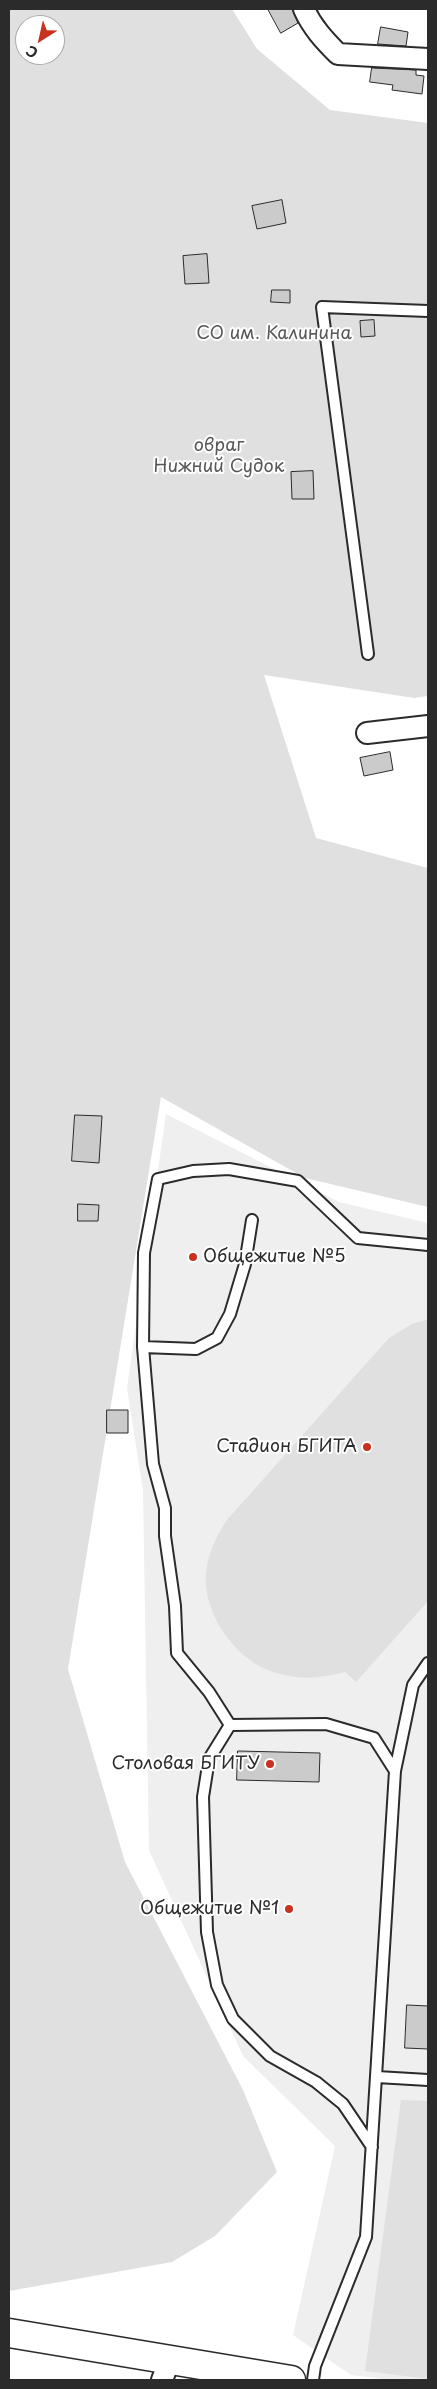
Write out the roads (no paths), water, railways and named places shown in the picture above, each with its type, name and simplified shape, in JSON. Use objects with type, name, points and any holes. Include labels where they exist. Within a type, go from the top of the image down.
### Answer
[{"type":"main road","points":[[11,2334],[166,2370],[291,2380]]},
{"type":"street","points":[[304,9],[322,39],[338,54],[428,59]]},
{"type":"street","points":[[367,733],[428,726]]},
{"type":"lane","points":[[368,654],[322,307],[428,311]]},
{"type":"lane","points":[[230,1725],[209,1692],[177,1653],[175,1606],[165,1536],[165,1508],[153,1464],[143,1347],[144,1253],[158,1180],[193,1171],[229,1169],[298,1181],[358,1238],[428,1245]]},
{"type":"lane","points":[[143,1347],[196,1349],[217,1338],[230,1314],[245,1264],[252,1220]]},
{"type":"lane","points":[[313,2380],[315,2366],[366,2237],[395,1771],[413,1685],[428,1663]]},
{"type":"lane","points":[[230,1725],[326,1724],[342,1728],[374,1738],[395,1771]]},
{"type":"lane","points":[[230,1725],[209,1759],[203,1797],[207,1932],[217,1985],[233,2019],[270,2056],[316,2082],[343,2104],[372,2147]]},
{"type":"lane","points":[[377,2077],[428,2080]]},
{"type":"place","name":"Общежитие №5","points":[[193,1257]]},
{"type":"place","name":"Стадион БГИТА","points":[[367,1447]]},
{"type":"place","name":"Столовая БГИТУ","points":[[270,1764]]},
{"type":"place","name":"Общежитие №1","points":[[289,1909]]},
{"type":"park label","name":"СО им. Калинина","points":[[274,334]]},
{"type":"park label","name":"овраг Нижний Судок","points":[[219,456]]}]
